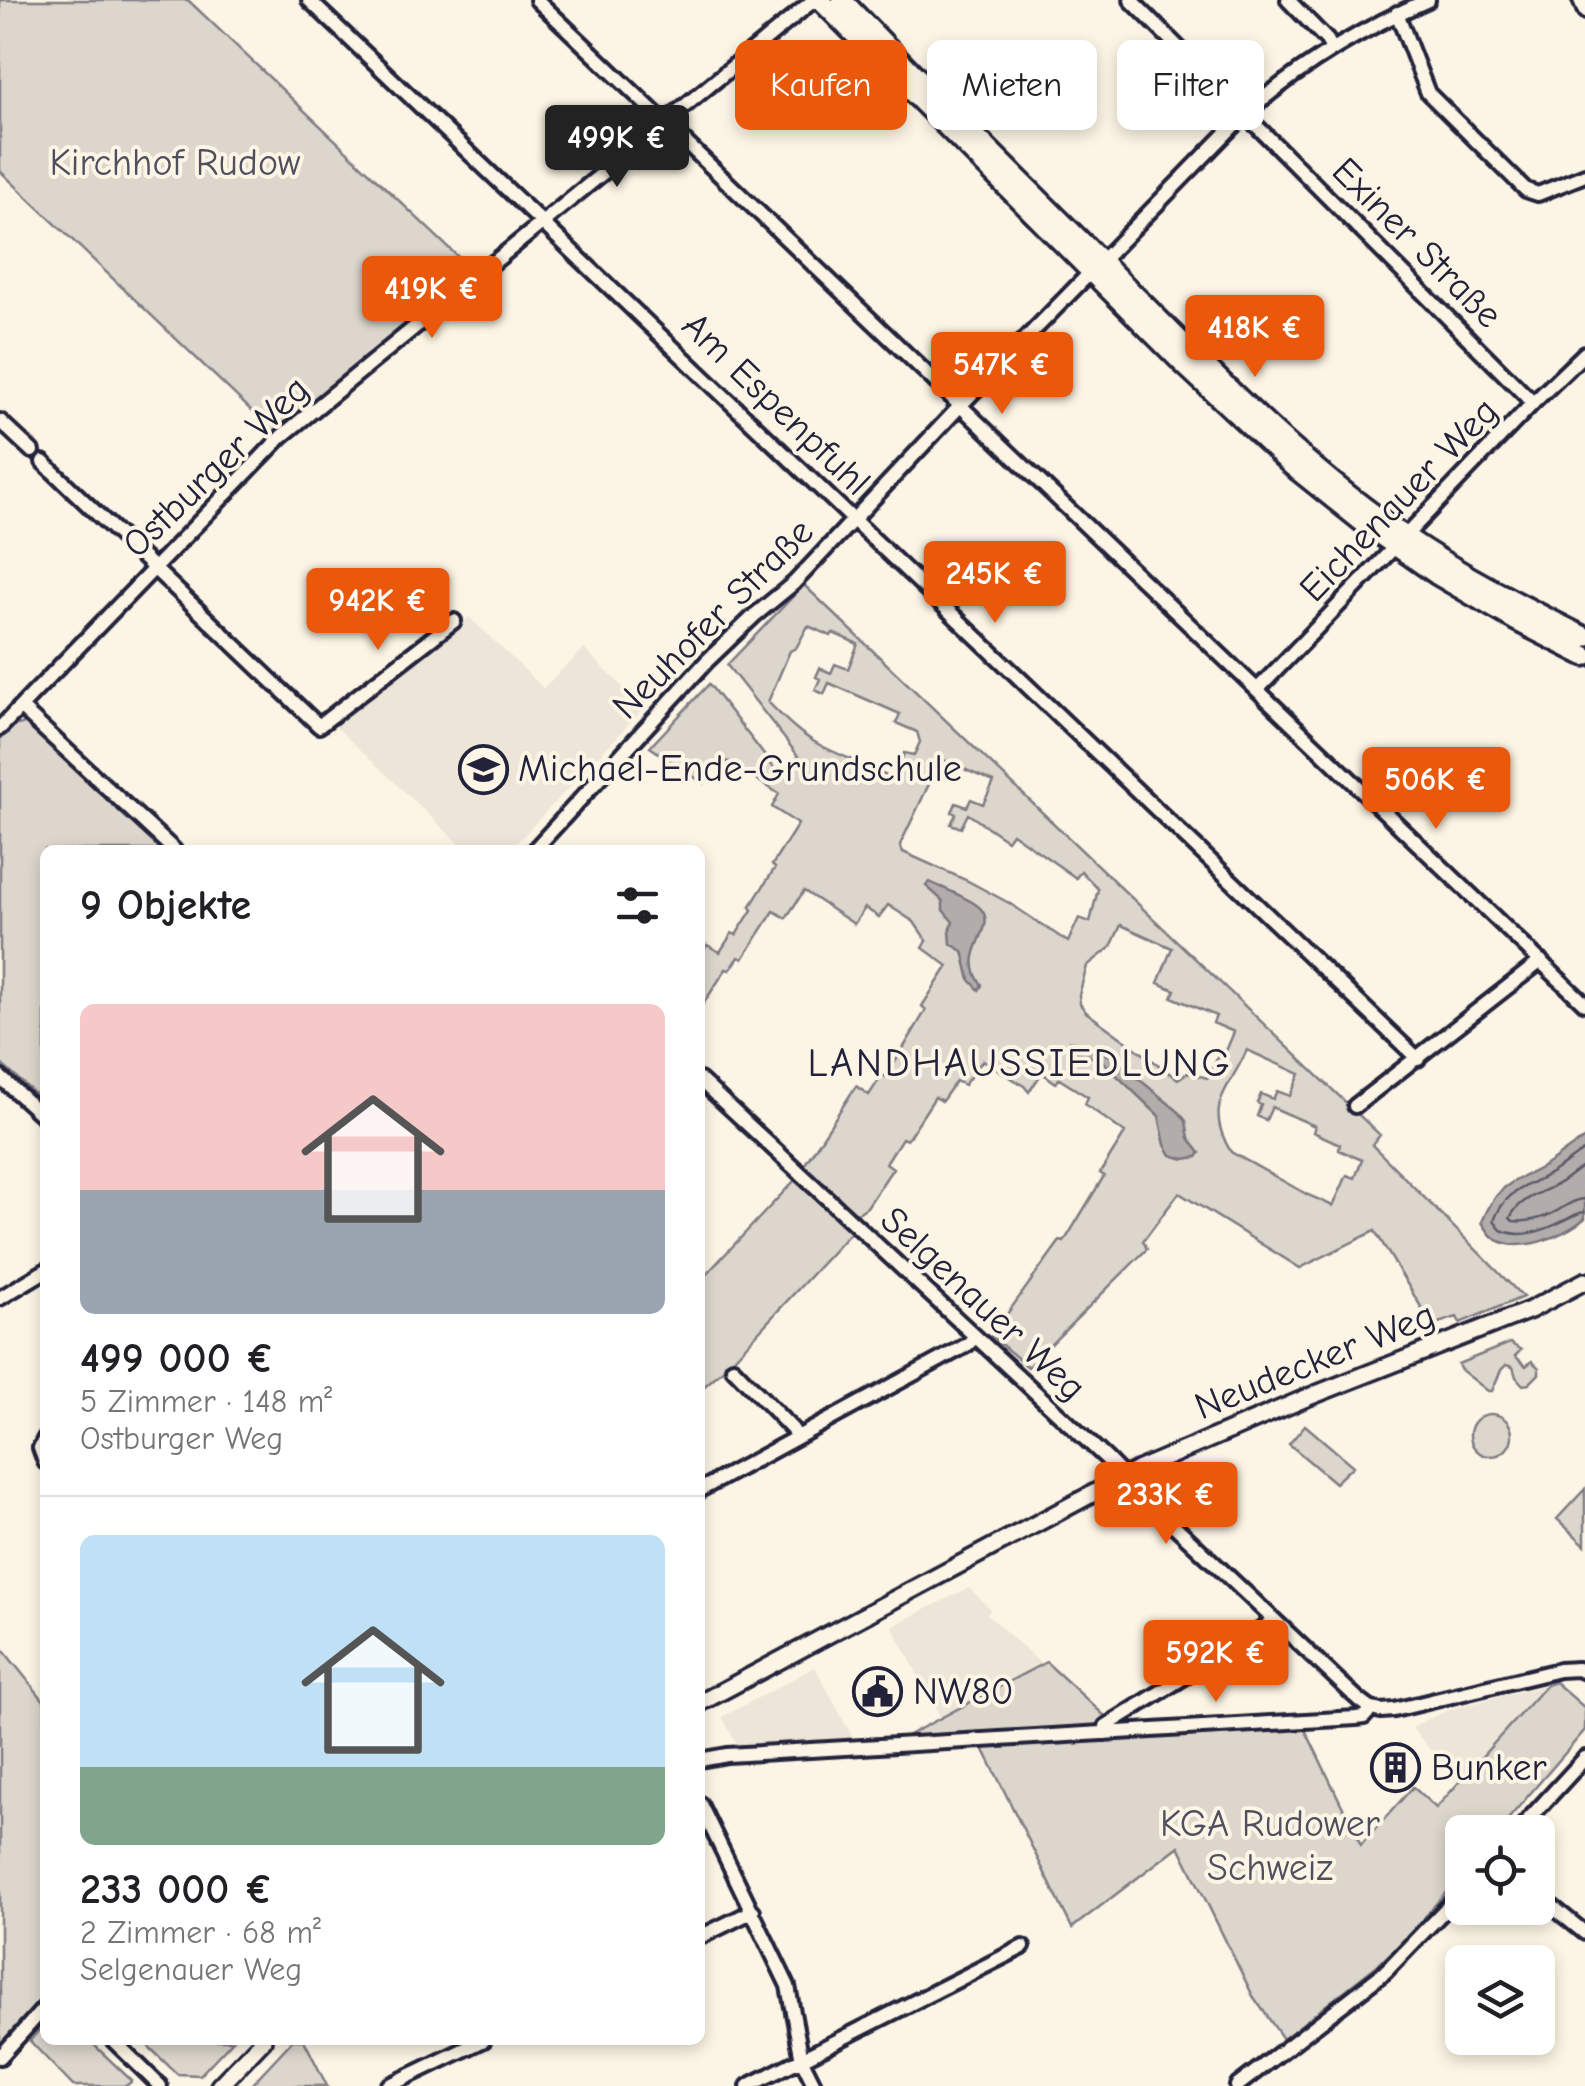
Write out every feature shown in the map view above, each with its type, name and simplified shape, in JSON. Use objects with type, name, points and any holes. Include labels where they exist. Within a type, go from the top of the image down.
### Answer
[{"type":"main road","points":[[817,0],[1096,266]]},
{"type":"main road","points":[[842,0],[1268,445],[1317,487],[1473,597],[1584,647]]},
{"type":"street","name":"Am Espenpfuhl","points":[[310,0],[1418,1059]]},
{"type":"street","points":[[537,0],[1585,1004]]},
{"type":"street","name":"Ostburger Weg","points":[[0,728],[282,436],[817,0]]},
{"type":"street","name":"Exiner Straße","points":[[1130,0],[1170,40]]},
{"type":"street","points":[[1288,0],[1332,49]]},
{"type":"street","name":"Neuhofer Straße","points":[[1264,98],[1332,49],[1428,0]]},
{"type":"street","points":[[1580,0],[1585,12]]},
{"type":"street","points":[[1397,13],[1428,93],[1526,190],[1538,194],[1585,175]]},
{"type":"street","name":"Neuhofer Straße","points":[[539,845],[707,662],[794,584],[960,406],[1229,130]]},
{"type":"street","name":"Exiner Straße","points":[[1261,130],[1534,403]]},
{"type":"street","name":"Eichenauer Weg","points":[[1258,690],[1585,353]]},
{"type":"street","points":[[0,421],[32,451]]},
{"type":"street","points":[[43,462],[319,726],[454,620]]},
{"type":"street","points":[[20,707],[169,845]]},
{"type":"street","points":[[1356,1106],[1541,961]]},
{"type":"street","points":[[0,1077],[40,1113]]},
{"type":"street","name":"Selgenauer Weg","points":[[705,1085],[1359,1700],[1372,1708]]},
{"type":"street","points":[[0,1298],[40,1274]]},
{"type":"street","name":"Neudecker Weg","points":[[705,1700],[1124,1476],[1306,1398],[1530,1310],[1585,1281]]},
{"type":"street","points":[[705,1487],[967,1345],[975,1337]]},
{"type":"street","points":[[733,1368],[797,1437]]},
{"type":"street","points":[[1106,1733],[1106,1726],[1273,1619]]},
{"type":"street","points":[[705,1759],[1356,1718],[1364,1717],[1372,1708],[1394,1710],[1558,1670],[1585,1672]]},
{"type":"street","points":[[1533,1815],[1585,1758]]},
{"type":"street","points":[[705,1814],[788,1986],[802,2060],[815,2086]]},
{"type":"street","points":[[1555,1909],[1585,1933]]},
{"type":"street","points":[[705,1934],[753,1911]]},
{"type":"street","points":[[1236,2086],[1385,1972],[1445,1911]]},
{"type":"street","points":[[748,2086],[1023,1947]]},
{"type":"street","points":[[0,2057],[40,2013]]},
{"type":"street","points":[[118,2045],[160,2086]]},
{"type":"street","points":[[219,2086],[258,2045]]},
{"type":"street","points":[[388,2086],[474,2045]]},
{"type":"shaded area","name":"Michael-Ende-Grundschule","points":[[469,617],[543,688],[584,649],[644,708],[515,845],[461,845],[335,726]]},
{"type":"shaded area","points":[[969,1588],[991,1610],[987,1614],[1041,1664],[941,1718],[892,1626]]},
{"type":"shaded area","points":[[815,1667],[855,1742],[740,1750],[722,1717]]},
{"type":"shaded area","points":[[1546,1685],[1458,1783],[1412,1728],[1457,1707]]},
{"type":"green space","name":"Kirchhof Rudow","points":[[0,0],[188,0],[474,272],[276,434],[0,171]]},
{"type":"green space","points":[[804,585],[1380,1135],[1372,1145],[1523,1297],[1460,1323],[1457,1317],[1432,1325],[1375,1231],[1300,1268],[1179,1193],[1143,1241],[1147,1249],[1028,1367],[991,1336],[1060,1241],[1064,1242],[1125,1133],[1085,1104],[1088,1097],[1059,1079],[1056,1083],[1042,1073],[1029,1092],[983,1060],[964,1085],[956,1081],[942,1101],[935,1097],[907,1140],[902,1138],[886,1163],[893,1168],[867,1207],[855,1215],[803,1167],[856,1086],[869,1095],[882,1075],[886,1077],[926,1010],[922,1006],[948,966],[923,948],[927,941],[914,922],[888,905],[879,917],[865,908],[854,924],[804,891],[786,918],[774,911],[743,959],[739,957],[730,970],[726,969],[705,1001],[705,948],[707,945],[720,952],[732,933],[736,935],[798,824],[772,807],[779,794],[730,762],[717,761],[703,783],[650,747],[709,684],[778,773],[799,757],[727,665]],"holes":[[[808,626],[858,644],[848,669],[835,664],[831,673],[820,668],[815,690],[824,694],[829,683],[900,714],[896,723],[917,732],[920,742],[914,755],[904,753],[893,780],[811,740],[768,702],[790,651],[796,648]],[[941,759],[994,782],[983,804],[971,799],[967,807],[956,803],[951,824],[961,828],[968,814],[1007,840],[1012,833],[1076,878],[1081,871],[1098,889],[1090,922],[1079,918],[1068,942],[1009,903],[903,852],[900,845]],[[1121,925],[1172,948],[1158,983],[1175,990],[1172,997],[1216,1016],[1213,1023],[1234,1032],[1208,1078],[1187,1073],[1178,1079],[1080,1004],[1087,966],[1111,947]],[[1247,1050],[1300,1074],[1290,1096],[1277,1091],[1273,1099],[1261,1094],[1257,1116],[1266,1120],[1272,1107],[1315,1126],[1313,1132],[1362,1160],[1355,1178],[1347,1175],[1333,1206],[1231,1152],[1223,1136],[1219,1110]]]},
{"type":"green space","points":[[27,723],[159,845],[40,845],[40,1099],[0,1063],[0,739],[12,726]]},
{"type":"green space","points":[[795,1180],[851,1232],[705,1386],[705,1276]]},
{"type":"green space","points":[[1510,1343],[1521,1350],[1515,1356],[1526,1366],[1532,1361],[1539,1368],[1539,1374],[1529,1384],[1523,1385],[1513,1367],[1506,1365],[1492,1391],[1488,1391],[1460,1369],[1458,1364]]},
{"type":"green space","points":[[1491,1414],[1506,1420],[1512,1435],[1506,1450],[1491,1456],[1476,1450],[1470,1435],[1476,1420]]},
{"type":"green space","points":[[1305,1425],[1353,1466],[1335,1483],[1289,1444]]},
{"type":"green space","points":[[1585,1489],[1585,1545],[1557,1519]]},
{"type":"green space","points":[[0,1646],[40,1696],[40,2000],[0,2046]]},
{"type":"green space","points":[[1046,1662],[1107,1718],[1089,1728],[901,1739]]},
{"type":"green space","name":"KGA Rudower Schweiz","points":[[1555,1682],[1585,1708],[1585,1730],[1512,1815],[1445,1815],[1445,1893],[1380,1963],[1283,2039],[1253,1996],[1179,1846],[1072,1928],[982,1746],[1305,1729],[1361,1845],[1413,1787],[1436,1808],[1546,1685]]},
{"type":"green space","points":[[40,2029],[40,2045],[94,2045],[132,2081],[126,2086],[73,2086],[30,2041]]},
{"type":"green space","points":[[147,2045],[228,2045],[200,2075],[177,2074]]},
{"type":"green space","points":[[288,2045],[306,2045],[327,2086],[250,2086]]},
{"type":"water","points":[[930,882],[972,902],[985,917],[973,962],[982,985],[979,990],[970,980],[963,951],[951,944],[953,922],[943,910],[943,901],[926,886]]},
{"type":"water","points":[[1069,1041],[1111,1056],[1179,1112],[1200,1153],[1197,1157],[1171,1155],[1159,1116],[1102,1061],[1067,1048]]},
{"type":"water","points":[[1585,1138],[1585,1218],[1540,1242],[1513,1245],[1492,1236],[1482,1222],[1496,1196]]},
{"type":"place","name":"Michael-Ende-Grundschule","points":[[483,769]]},
{"type":"place","name":"NW80","points":[[878,1692]]},
{"type":"place","name":"Bunker","points":[[1396,1768]]},
{"type":"district","name":"LANDHAUSSIEDLUNG","points":[[1020,1063]]}]
